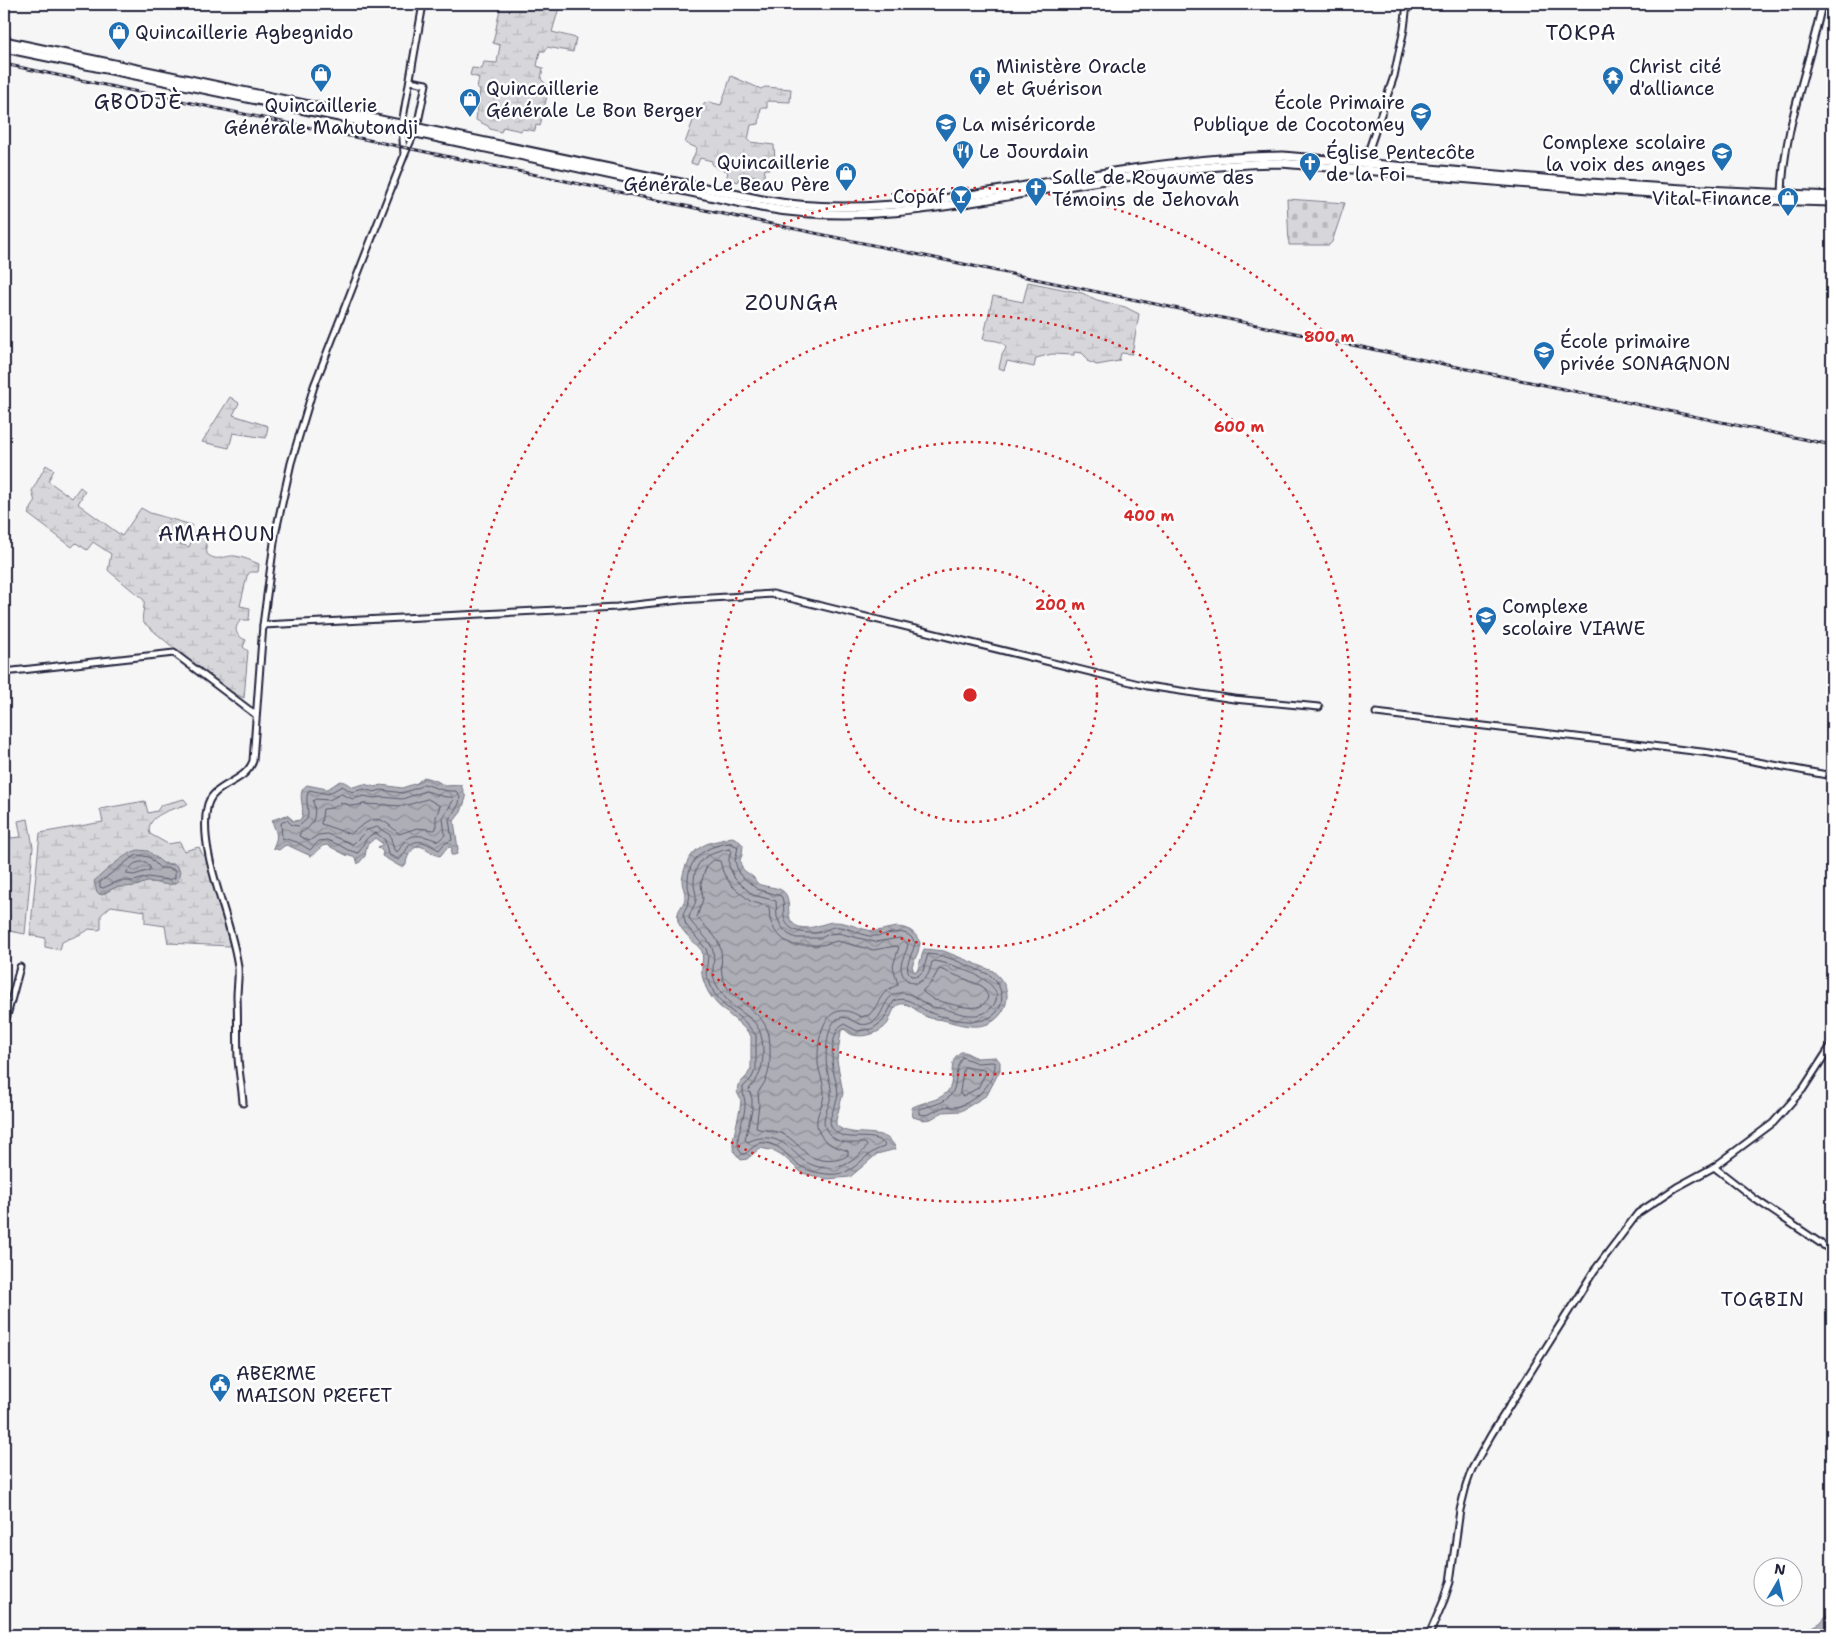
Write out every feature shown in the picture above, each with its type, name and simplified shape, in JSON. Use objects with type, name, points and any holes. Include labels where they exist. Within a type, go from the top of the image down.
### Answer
[{"type":"highway","points":[[4,41],[786,211],[831,214],[877,214],[958,204],[1181,168],[1281,163],[1589,189],[1782,197],[1832,196]]},
{"type":"highway","points":[[4,48],[402,127]]},
{"type":"highway","points":[[416,130],[762,200],[824,207],[889,206],[966,196],[1127,169],[1237,156],[1283,156],[1365,162],[1466,173],[1832,202]]},
{"type":"street","points":[[404,156],[402,127],[423,4]]},
{"type":"street","points":[[1364,170],[1394,76],[1407,4]]},
{"type":"street","points":[[1782,197],[1786,150],[1793,114],[1822,4]]},
{"type":"street","points":[[243,1103],[238,1058],[238,969],[232,934],[206,839],[207,806],[213,794],[245,774],[251,766],[263,625],[275,535],[291,463],[314,386],[404,156],[416,130],[426,84],[410,81]]},
{"type":"street","points":[[263,625],[617,607],[672,600],[773,594],[1148,686],[1234,699],[1318,707]]},
{"type":"street","points":[[4,672],[174,654],[256,715]]},
{"type":"street","points":[[1376,713],[1710,753],[1832,776]]},
{"type":"street","points":[[4,1026],[20,967]]},
{"type":"street","points":[[1428,1635],[1450,1582],[1460,1510],[1472,1469],[1491,1435],[1594,1271],[1638,1213],[1677,1186],[1714,1167],[1759,1134],[1788,1107],[1808,1082],[1832,1044]]},
{"type":"street","points":[[1714,1167],[1755,1199],[1832,1251]]},
{"type":"green space","points":[[501,4],[560,4],[552,32],[576,38],[573,52],[547,47],[545,51],[540,51],[537,66],[543,68],[541,79],[549,87],[540,126],[536,125],[535,131],[522,129],[521,131],[503,127],[501,132],[490,129],[476,120],[480,90],[477,89],[479,78],[470,75],[472,68],[482,69],[484,62],[497,63],[500,45],[493,43]]},
{"type":"green space","points":[[731,76],[761,89],[765,87],[791,89],[790,102],[767,101],[767,108],[761,108],[759,124],[751,125],[748,140],[750,142],[774,145],[775,162],[771,163],[770,169],[765,169],[763,183],[759,183],[760,177],[750,175],[750,178],[739,178],[738,182],[729,179],[727,176],[728,171],[716,168],[716,166],[712,165],[712,161],[700,158],[697,165],[691,163],[697,148],[685,143],[694,118],[705,103],[721,105]]},
{"type":"green space","points":[[1287,199],[1345,203],[1332,242],[1329,245],[1289,245]]},
{"type":"green space","points":[[1028,282],[1082,293],[1097,300],[1125,307],[1139,314],[1132,354],[1121,353],[1119,361],[1097,365],[1087,361],[1087,358],[1082,353],[1074,352],[1074,355],[1052,354],[1036,358],[1034,367],[1007,361],[1004,370],[999,368],[1006,348],[1000,342],[983,339],[993,296],[1023,302]]},
{"type":"green space","points":[[230,397],[239,403],[233,415],[268,426],[266,438],[233,433],[229,448],[202,442]]},
{"type":"green space","points":[[46,465],[54,470],[48,481],[72,498],[80,487],[85,491],[78,504],[122,536],[141,508],[150,513],[192,525],[188,533],[175,529],[171,541],[189,547],[196,529],[204,528],[207,554],[211,557],[235,556],[259,564],[258,572],[250,572],[247,576],[240,606],[250,608],[249,620],[241,620],[236,629],[237,634],[246,640],[243,647],[248,651],[244,698],[231,692],[143,622],[144,600],[108,570],[111,554],[93,542],[87,550],[76,543],[72,547],[28,514],[35,502],[32,491]]},
{"type":"green space","points":[[184,799],[188,804],[156,817],[149,827],[150,834],[168,844],[180,842],[184,851],[199,847],[203,856],[207,855],[231,940],[229,946],[168,943],[165,926],[145,923],[145,911],[111,906],[101,915],[101,929],[89,929],[62,942],[60,950],[45,947],[45,938],[30,935],[40,833],[103,822],[100,809],[145,801],[148,813],[157,811],[161,805]],"holes":[[[156,857],[162,863],[173,864],[173,884],[146,882],[136,886],[115,888],[102,895],[115,865],[122,860]]]},
{"type":"green space","points":[[28,819],[33,847],[25,934],[10,931],[4,958],[4,829],[8,828],[11,838],[21,837],[18,821]]},
{"type":"water","points":[[424,777],[445,786],[461,785],[466,798],[461,812],[454,821],[457,854],[451,855],[452,848],[450,847],[440,856],[419,846],[411,851],[406,865],[401,867],[382,856],[383,852],[378,847],[383,844],[375,838],[367,845],[365,856],[358,864],[356,858],[327,845],[322,846],[311,856],[287,845],[279,850],[273,848],[277,836],[272,820],[287,815],[294,821],[300,820],[303,811],[302,792],[303,788],[307,785],[327,789],[342,781],[353,787],[364,784],[375,787],[381,785],[402,788],[417,783]]},
{"type":"water","points":[[732,837],[743,845],[740,860],[744,870],[757,883],[777,888],[784,892],[787,897],[790,920],[793,924],[808,928],[838,922],[874,931],[896,927],[904,928],[914,933],[920,943],[912,966],[914,972],[918,969],[924,949],[944,951],[993,971],[1005,986],[1007,999],[1003,1011],[994,1021],[980,1026],[931,1018],[907,1005],[900,1004],[894,1009],[885,1027],[877,1032],[858,1036],[850,1034],[844,1029],[841,1031],[837,1060],[843,1093],[836,1125],[843,1130],[851,1132],[877,1134],[885,1137],[891,1141],[896,1149],[877,1154],[850,1177],[827,1179],[802,1173],[775,1151],[760,1148],[747,1159],[741,1160],[735,1153],[733,1140],[741,1100],[737,1092],[738,1085],[747,1076],[751,1068],[751,1036],[711,997],[702,976],[702,951],[682,929],[677,917],[685,899],[682,881],[683,873],[692,854],[709,843]]},
{"type":"water","points":[[138,850],[148,851],[164,864],[176,865],[180,871],[178,882],[166,884],[147,882],[135,886],[118,887],[102,895],[97,893],[94,881],[121,859]]},
{"type":"water","points":[[961,1052],[977,1058],[996,1057],[1000,1062],[1000,1070],[987,1095],[961,1111],[943,1112],[931,1119],[923,1120],[913,1117],[911,1108],[935,1100],[947,1092],[950,1087],[954,1060]]},
{"type":"water","points":[[1832,1609],[1832,1635],[1797,1635],[1820,1623]]},
{"type":"railway","points":[[4,64],[1832,445]]},
{"type":"place","name":"Quincaillerie Agbegnido","points":[[119,51]]},
{"type":"place","name":"Quincaillerie Générale Mahutondji","points":[[321,93]]},
{"type":"place","name":"Ministère Oracle et Guérison","points":[[980,96]]},
{"type":"place","name":"Christ cité d'alliance","points":[[1613,96]]},
{"type":"place","name":"Quincaillerie Générale Le Bon Berger","points":[[470,118]]},
{"type":"place","name":"École Primaire Publique de Cocotomey","points":[[1421,132]]},
{"type":"place","name":"La miséricorde","points":[[946,143]]},
{"type":"place","name":"Le Jourdain","points":[[963,170]]},
{"type":"place","name":"Complexe scolaire la voix des anges","points":[[1722,172]]},
{"type":"place","name":"Église Pentecôte de la Foi","points":[[1310,182]]},
{"type":"place","name":"Quincaillerie Générale Le Beau Père","points":[[846,192]]},
{"type":"place","name":"Salle de Royaume des Témoins de Jehovah","points":[[1036,207]]},
{"type":"place","name":"Copaf","points":[[961,215]]},
{"type":"place","name":"Vital Finance","points":[[1788,217]]},
{"type":"place","name":"École primaire privée SONAGNON","points":[[1544,371]]},
{"type":"place","name":"Complexe scolaire VIAWE","points":[[1486,636]]},
{"type":"place","name":"ABERME MAISON PREFET","points":[[220,1403]]},
{"type":"district","name":"TOKPA","points":[[1581,33]]},
{"type":"district","name":"GBODJÈ","points":[[138,102]]},
{"type":"district","name":"ZOUNGA","points":[[792,303]]},
{"type":"district","name":"AMAHOUN","points":[[217,534]]},
{"type":"district","name":"TOGBIN","points":[[1763,1299]]}]
